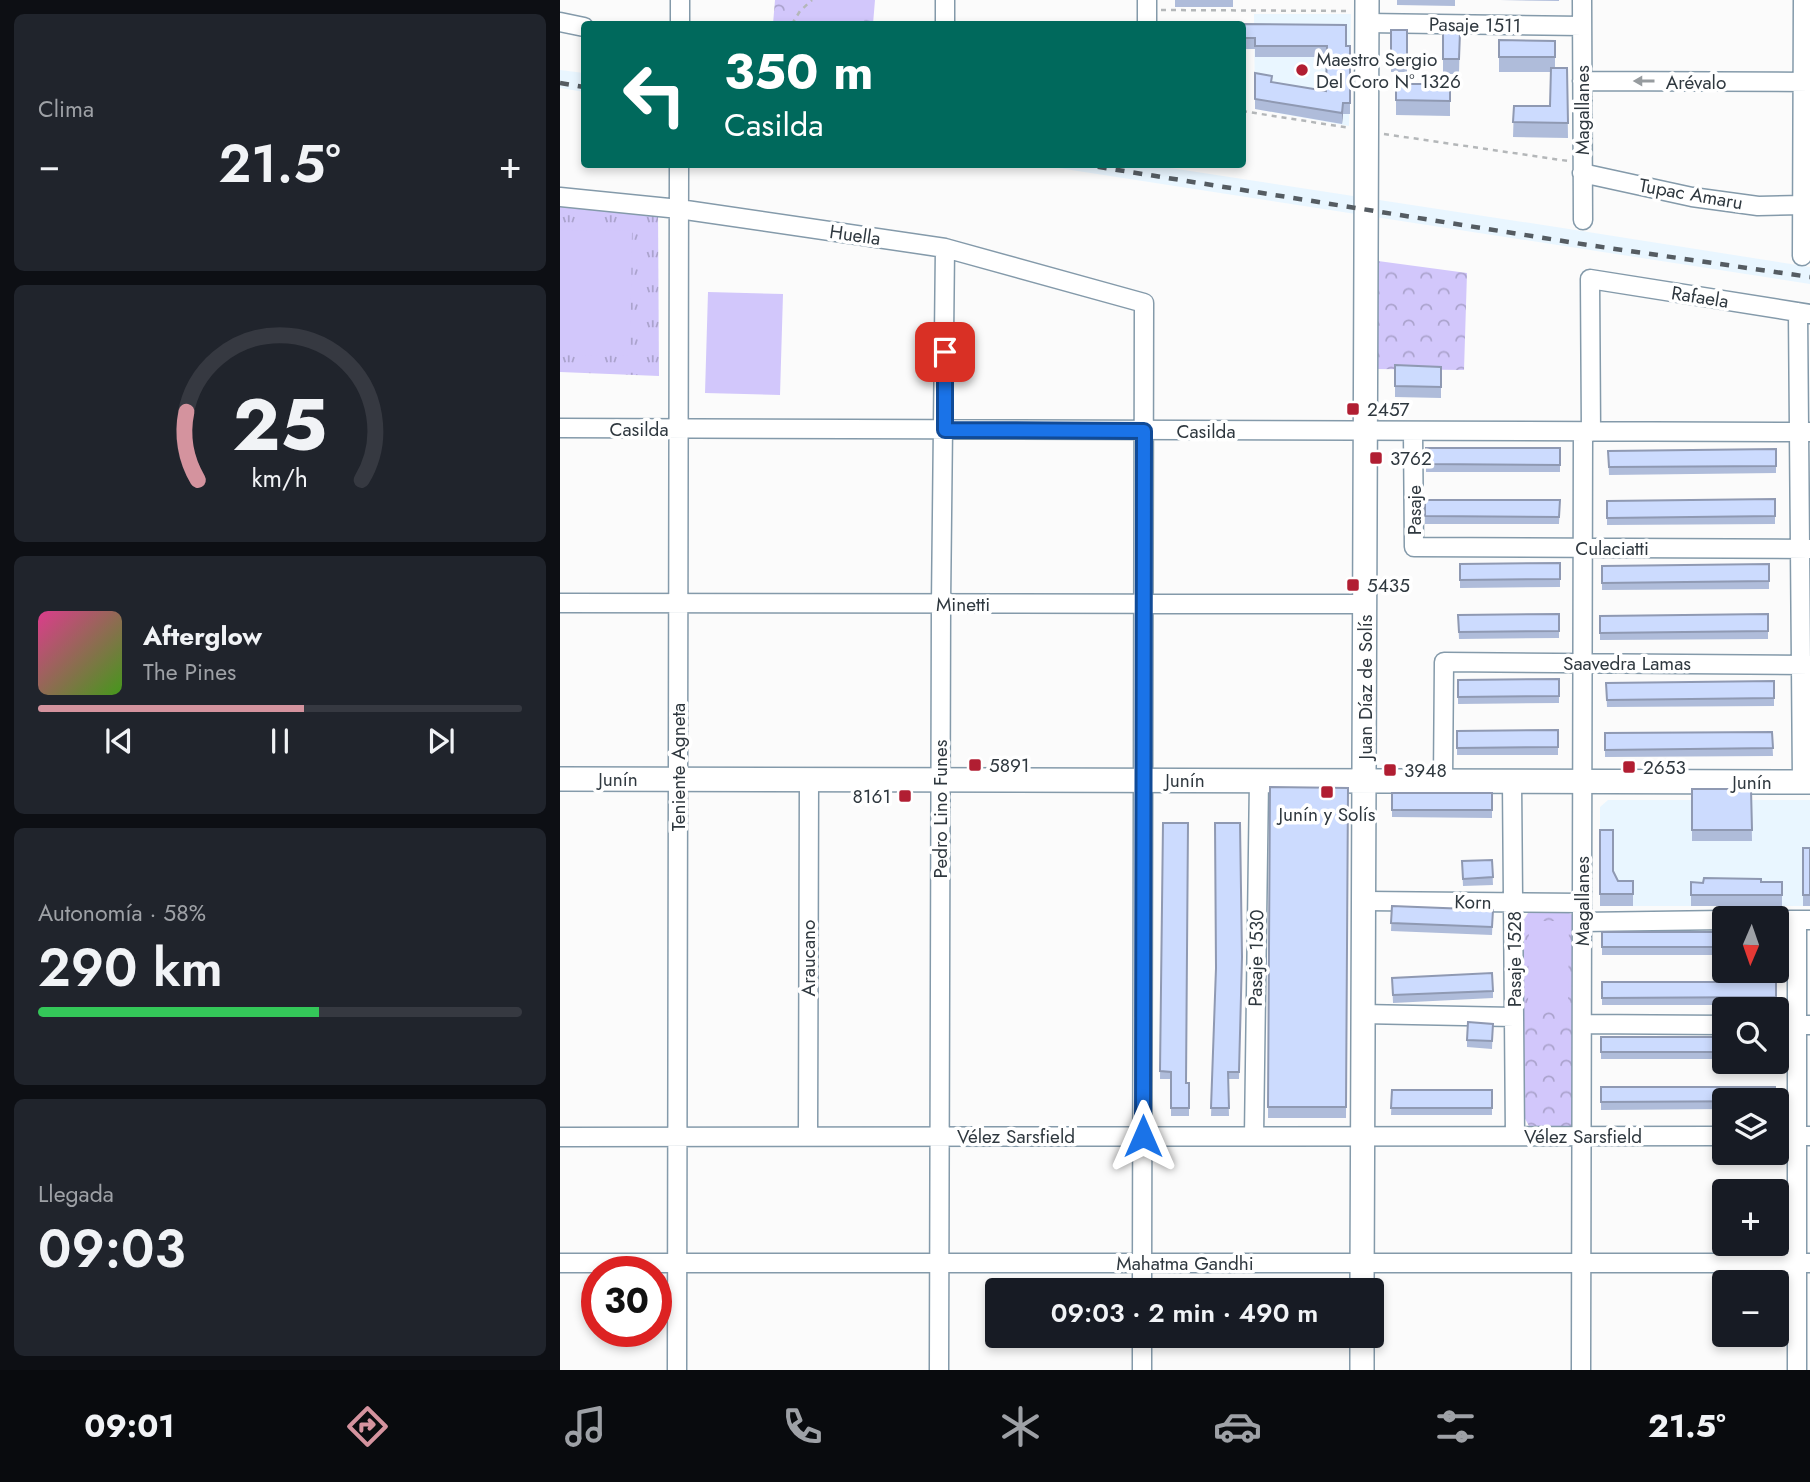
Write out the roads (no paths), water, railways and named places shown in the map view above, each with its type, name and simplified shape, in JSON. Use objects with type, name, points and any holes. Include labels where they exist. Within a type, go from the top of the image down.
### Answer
[{"type":"main road","name":"Juan Díaz de Solís","points":[[1362,1278],[1367,11]]},
{"type":"main road","name":"Junín","points":[[560,779],[1806,782]]},
{"type":"main road","points":[[1362,1348],[1362,1370]]},
{"type":"street","points":[[680,0],[680,21]]},
{"type":"street","points":[[945,0],[945,21]]},
{"type":"street","name":"Magallanes","points":[[1582,0],[1583,220]]},
{"type":"street","points":[[1802,0],[1806,82],[1802,256]]},
{"type":"street","name":"Pasaje 1511","points":[[1367,11],[1582,26]]},
{"type":"street","points":[[560,22],[581,26]]},
{"type":"street","name":"Arévalo","points":[[1582,81],[1806,82]]},
{"type":"street","name":"Teniente Agneta","points":[[677,1370],[679,168]]},
{"type":"street","name":"Tupac Amaru","points":[[1582,168],[1692,197],[1758,206],[1802,205]]},
{"type":"street","name":"Huella","points":[[560,197],[679,209],[945,248],[1144,303],[1144,431]]},
{"type":"street","name":"Pedro Lino Funes","points":[[939,1370],[945,248]]},
{"type":"street","name":"Magallanes","points":[[1581,1370],[1583,548],[1590,279]]},
{"type":"street","name":"Rafaela","points":[[1590,279],[1804,313]]},
{"type":"street","points":[[1804,313],[1806,782]]},
{"type":"street","name":"Casilda","points":[[560,428],[1805,432]]},
{"type":"street","points":[[1142,1278],[1144,431]]},
{"type":"street","name":"Pasaje","points":[[1413,432],[1414,547]]},
{"type":"street","name":"Culaciatti","points":[[1414,547],[1805,549]]},
{"type":"street","name":"Minetti","points":[[560,603],[1365,604]]},
{"type":"street","name":"Saavedra Lamas","points":[[1443,781],[1444,662],[1806,665]]},
{"type":"street","name":"Araucano","points":[[808,779],[808,1136]]},
{"type":"street","name":"Pasaje 1530","points":[[1254,1136],[1259,780]]},
{"type":"street","name":"Pasaje 1528","points":[[1512,781],[1515,1136]]},
{"type":"street","name":"Korn","points":[[1364,901],[1582,903]]},
{"type":"street","points":[[1582,922],[1712,920]]},
{"type":"street","points":[[1797,1370],[1803,1263],[1804,920]]},
{"type":"street","points":[[1363,1014],[1514,1017]]},
{"type":"street","points":[[1582,1024],[1712,1025]]},
{"type":"street","name":"Vélez Sarsfield","points":[[560,1137],[1712,1136]]},
{"type":"street","name":"Mahatma Gandhi","points":[[560,1263],[1803,1263]]},
{"type":"street","points":[[1142,1348],[1142,1370]]},
{"type":"railway","points":[[560,83],[581,86]]},
{"type":"railway","points":[[1105,168],[1588,245],[1810,277]]},
{"type":"place","name":"Maestro Sergio Del Coro N° 1326","points":[[1302,70]]},
{"type":"place","name":"2457","points":[[1353,409]]},
{"type":"place","name":"3762","points":[[1376,458]]},
{"type":"place","name":"5435","points":[[1353,585]]},
{"type":"place","name":"5891","points":[[975,765]]},
{"type":"place","name":"2653","points":[[1629,767]]},
{"type":"place","name":"3948","points":[[1390,770]]},
{"type":"place","name":"Junín y Solís","points":[[1327,792]]},
{"type":"place","name":"8161","points":[[905,796]]}]
